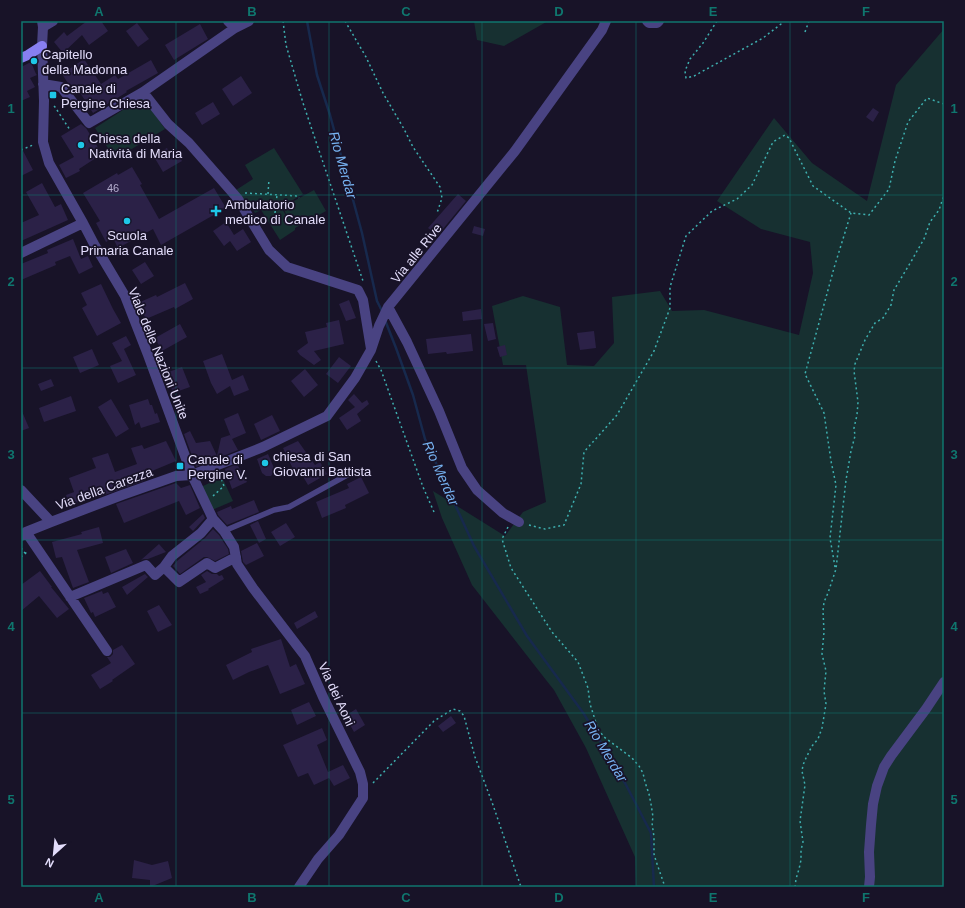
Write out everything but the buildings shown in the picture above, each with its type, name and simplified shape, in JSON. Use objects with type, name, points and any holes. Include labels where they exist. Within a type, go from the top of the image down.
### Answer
[{"type":"street","points":[[43,24],[53,21]]},
{"type":"street","points":[[43,84],[61,87],[89,123],[143,92],[232,25],[249,21]]},
{"type":"street","name":"Via alle Rive","points":[[223,463],[263,447],[327,416],[355,378],[371,350],[385,315],[515,151],[602,30],[606,21]]},
{"type":"street","points":[[647,21],[649,23],[657,23],[659,21]]},
{"type":"street","name":"Viale delle Nazioni Unite","points":[[43,24],[43,142],[49,163],[125,296],[192,475],[203,499]]},
{"type":"street","points":[[21,58],[42,46]]},
{"type":"street","points":[[143,92],[168,124],[189,143],[238,199],[269,250],[287,267],[358,290],[363,300],[371,350]]},
{"type":"street","points":[[21,253],[83,223]]},
{"type":"street","points":[[385,315],[406,342],[439,412],[462,468],[477,490],[503,514],[515,520]]},
{"type":"street","name":"Via della Carezza","points":[[107,651],[24,534],[51,522],[176,476],[192,475],[223,463]]},
{"type":"street","points":[[21,490],[51,522]]},
{"type":"street","name":"Via dei Aoni","points":[[203,499],[213,519],[224,530],[234,547],[237,564],[253,588],[305,656],[323,697],[360,772],[363,784],[363,798]]},
{"type":"street","points":[[70,597],[146,565],[154,575],[164,567],[172,556],[201,534],[213,519]]},
{"type":"street","points":[[164,567],[179,582],[207,563],[215,568],[236,557]]},
{"type":"street","points":[[869,887],[871,825],[873,804],[877,786],[884,767],[891,756],[944,682]]},
{"type":"street","points":[[299,887],[318,859],[339,835],[363,798]]},
{"type":"lane","points":[[224,530],[274,510],[289,507],[350,474]]},
{"type":"path","points":[[283,21],[286,45],[303,103],[363,282]]},
{"type":"path","points":[[345,21],[366,57],[383,94],[413,147],[440,187],[442,198],[437,213]]},
{"type":"path","points":[[716,21],[703,43],[690,59],[685,71],[686,78],[694,76],[763,38],[783,21]]},
{"type":"path","points":[[805,32],[809,21]]},
{"type":"path","points":[[665,887],[654,854],[653,817],[643,773],[632,758],[604,737],[598,729],[590,704],[588,688],[578,662],[552,632],[512,568],[502,539],[515,520],[545,529],[564,525],[581,484],[584,452],[617,415],[654,351],[670,308],[670,287],[686,236],[712,211],[737,199],[752,185],[773,142],[785,135],[813,186],[851,213],[869,215],[888,189],[895,161],[908,122],[927,98],[944,104]]},
{"type":"path","points":[[51,105],[56,107],[70,130]]},
{"type":"path","points":[[21,150],[43,142]]},
{"type":"path","points":[[268,194],[269,179]]},
{"type":"path","points":[[238,199],[245,193],[298,196],[299,198]]},
{"type":"path","points":[[275,213],[277,195]]},
{"type":"path","points":[[795,887],[803,842],[800,821],[805,785],[802,771],[803,765],[822,728],[826,704],[824,691],[826,671],[822,654],[824,632],[823,611],[824,602],[836,569],[846,480],[855,436],[854,428],[858,402],[854,371],[865,340],[875,324],[883,318],[889,309],[894,290],[924,240],[930,222],[940,210],[944,195]]},
{"type":"path","points":[[836,569],[830,538],[836,485],[824,413],[805,374],[834,268],[851,213]]},
{"type":"path","points":[[371,350],[381,370],[423,487],[434,512]]},
{"type":"path","points":[[203,499],[214,495],[224,486],[221,478]]},
{"type":"path","points":[[21,548],[25,553]]},
{"type":"path","points":[[363,798],[374,782],[434,721],[453,710],[460,711],[464,716],[475,757],[521,887]]},
{"type":"green space","points":[[474,21],[548,21],[504,46],[477,40]]},
{"type":"green space","points":[[944,29],[944,887],[636,887],[635,857],[586,748],[554,690],[472,585],[442,518],[433,491],[505,536],[523,512],[546,502],[526,365],[503,365],[492,306],[523,296],[560,307],[567,365],[594,366],[614,343],[612,297],[660,291],[672,311],[704,310],[799,335],[813,273],[810,242],[761,229],[717,201],[774,118],[812,163],[867,201],[896,85]]},
{"type":"green space","points":[[143,97],[165,129],[115,159],[95,128]]},
{"type":"green space","points":[[274,148],[303,194],[281,207],[288,219],[283,207],[314,190],[326,211],[295,228],[295,230],[280,240],[261,210],[255,213],[248,201],[244,203],[236,190],[253,179],[245,165]]},
{"type":"green space","points":[[222,477],[233,501],[212,510],[201,487]]},
{"type":"waterway","name":"Rio Merdar","points":[[307,21],[317,75],[330,115],[362,233],[377,301],[382,311]]},
{"type":"waterway","name":"Rio Merdar","points":[[385,320],[413,395],[425,439],[474,546],[527,636],[584,714],[625,783],[651,833],[654,887]]},
{"type":"place","name":"Capitello della Madonna","points":[[34,61]]},
{"type":"place","name":"Canale di Pergine Chiesa","points":[[53,95]]},
{"type":"place","name":"Chiesa della Natività di Maria","points":[[81,145]]},
{"type":"place","name":"Ambulatorio medico di Canale","points":[[216,211]]},
{"type":"place","name":"Scuola Primaria Canale","points":[[127,221]]},
{"type":"place","name":"chiesa di San Giovanni Battista","points":[[265,463]]},
{"type":"place","name":"Canale di Pergine V.","points":[[180,466]]}]
